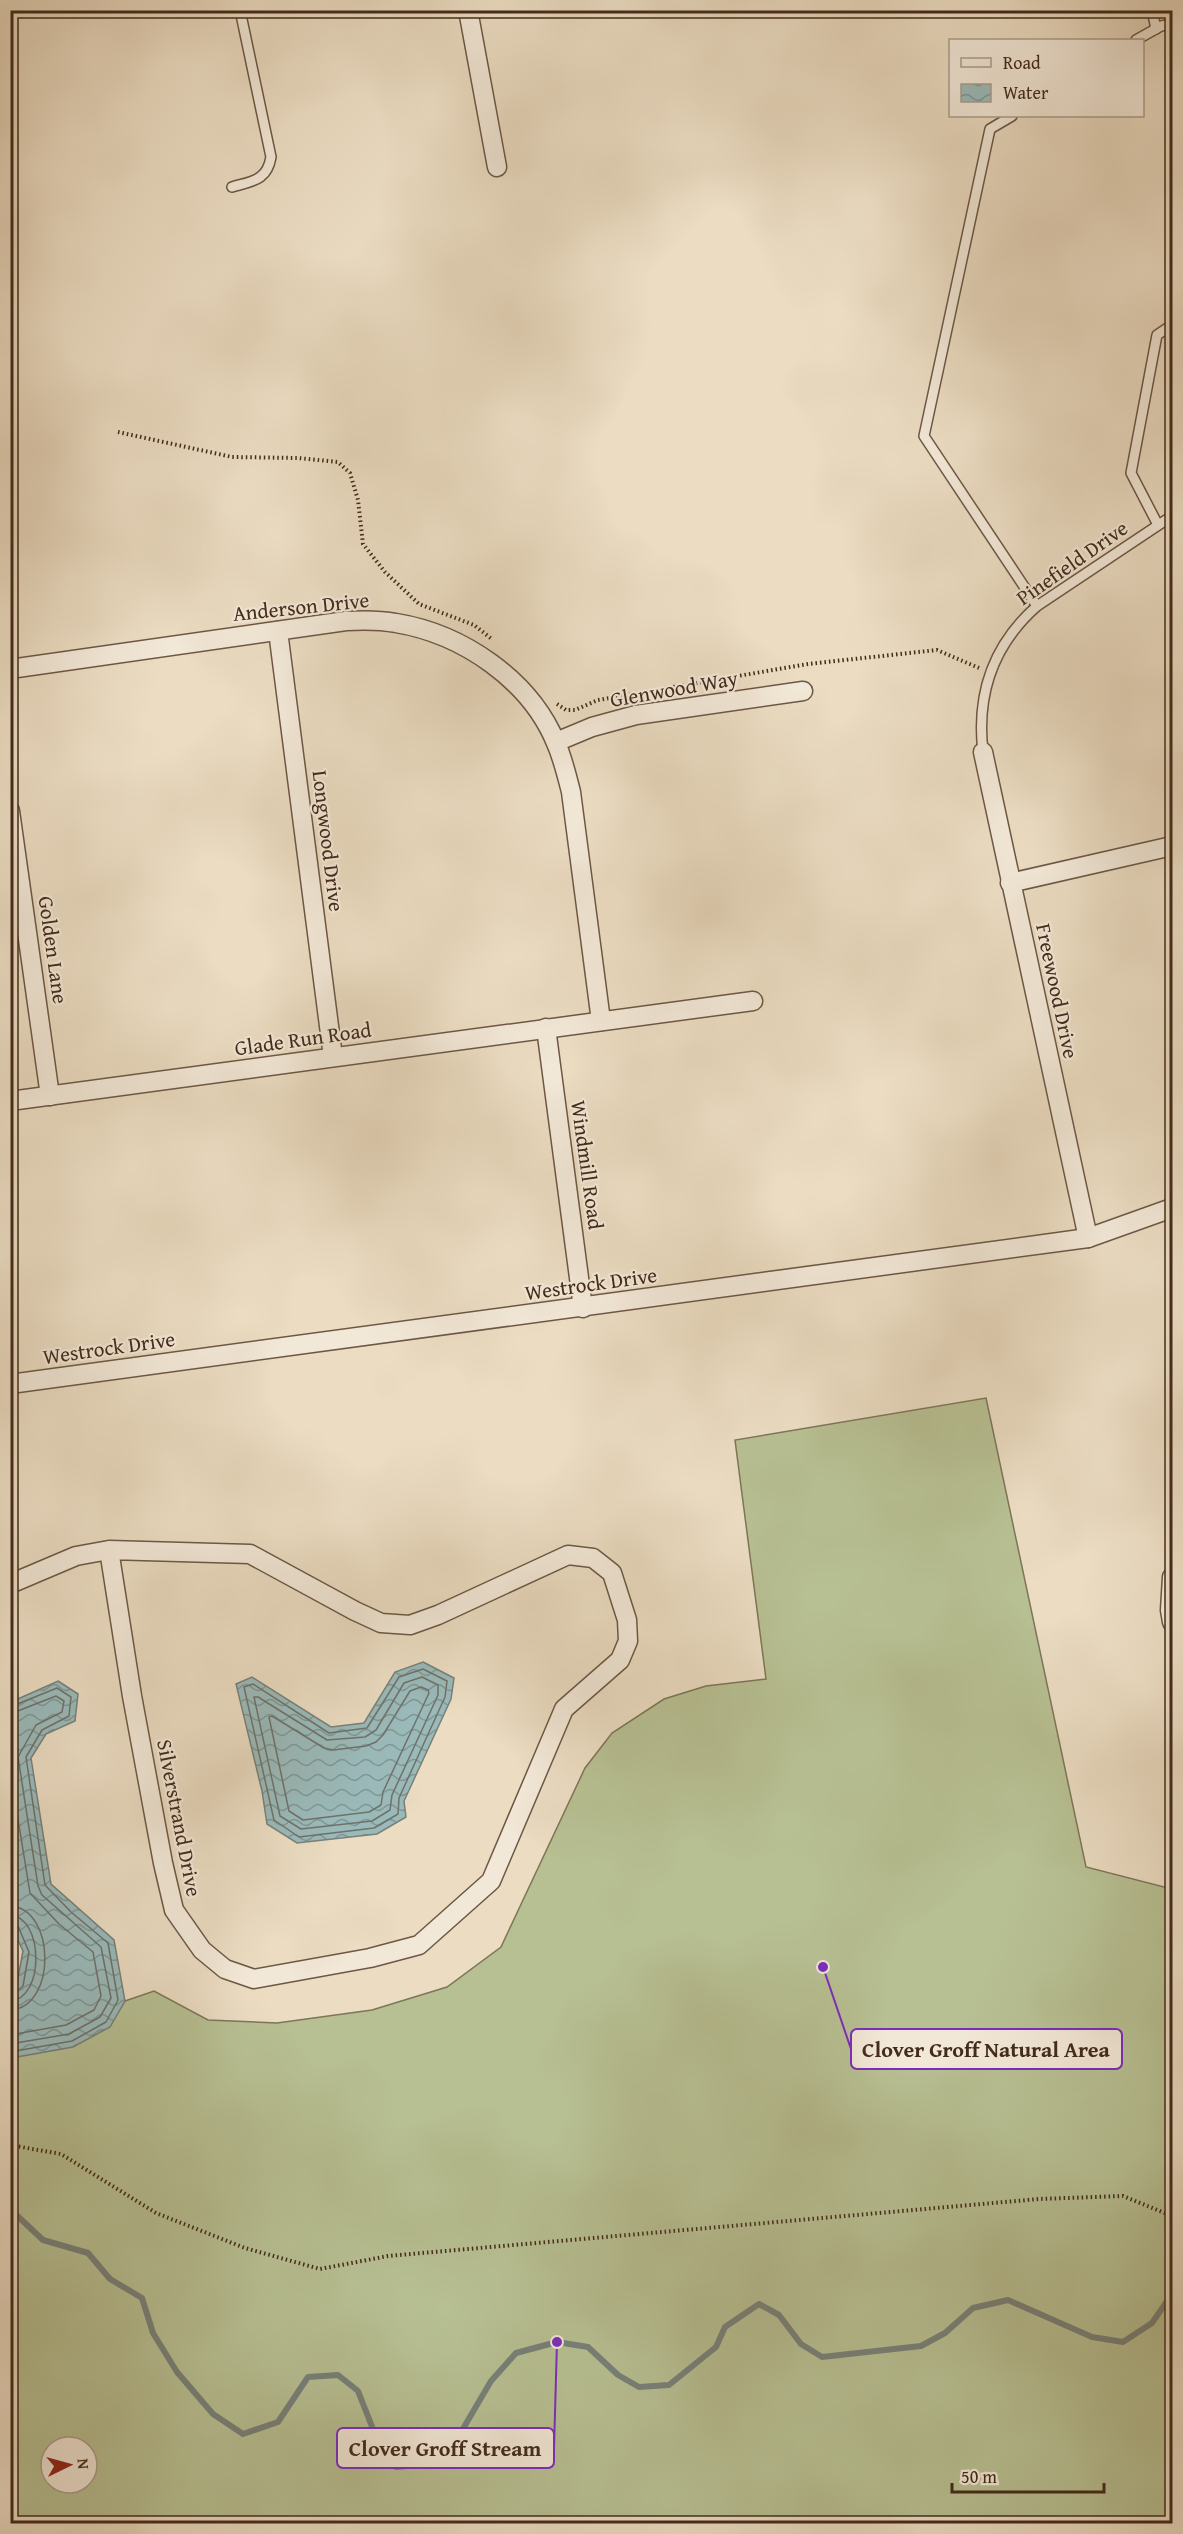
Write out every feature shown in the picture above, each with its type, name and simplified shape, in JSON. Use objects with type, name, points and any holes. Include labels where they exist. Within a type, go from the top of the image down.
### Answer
[{"type":"street","points":[[468,10],[497,167]]},
{"type":"street","name":"Anderson Drive","points":[[10,669],[346,621],[371,620],[395,622],[441,635],[475,652],[524,693],[543,718],[556,742],[571,792],[601,1021]]},
{"type":"street","name":"Longwood Drive","points":[[278,631],[333,1057]]},
{"type":"street","name":"Glenwood Way","points":[[556,742],[600,725],[636,715],[802,691]]},
{"type":"street","name":"Freewood Drive","points":[[983,752],[1088,1238]]},
{"type":"street","name":"Golden Lane","points":[[10,811],[50,1096]]},
{"type":"street","points":[[1010,883],[1173,846]]},
{"type":"street","name":"Glade Run Road","points":[[10,1101],[753,1001]]},
{"type":"street","name":"Windmill Road","points":[[546,1028],[583,1308]]},
{"type":"street","name":"Westrock Drive","points":[[10,1384],[1088,1238],[1173,1208]]},
{"type":"street","points":[[10,1584],[76,1556],[110,1550]]},
{"type":"street","name":"Silverstrand Drive","points":[[110,1550],[250,1554],[381,1623],[410,1624],[438,1615],[568,1555],[593,1558],[612,1573],[627,1620],[628,1641],[620,1660],[564,1709],[491,1881],[419,1945],[370,1958],[254,1979],[225,1969],[202,1950],[174,1910],[132,1696],[110,1550]]},
{"type":"street","points":[[1173,1577],[1170,1610],[1173,1622]]},
{"type":"lane","points":[[232,187],[258,180],[269,170],[271,157],[240,10]]},
{"type":"lane","points":[[1152,10],[1156,29]]},
{"type":"lane","points":[[1138,39],[1156,29],[1173,24]]},
{"type":"lane","points":[[1010,117],[990,129],[924,436],[1037,606]]},
{"type":"lane","points":[[1158,525],[1131,474],[1157,335],[1173,325]]},
{"type":"lane","name":"Pinefield Drive","points":[[983,752],[980,723],[982,704],[1005,640],[1021,620],[1037,606],[1173,516]]},
{"type":"path","points":[[118,432],[232,457],[298,458],[338,462],[350,473],[358,500],[363,544],[384,572],[419,604],[474,625],[502,647]]},
{"type":"path","points":[[554,701],[566,710],[575,710],[598,700],[756,675],[808,664],[937,650],[991,674]]},
{"type":"path","points":[[10,2145],[61,2154],[156,2213],[246,2248],[320,2269],[388,2256],[1039,2199],[1123,2196],[1173,2216]]},
{"type":"green space","points":[[986,1398],[1086,1867],[1172,1889],[1172,2523],[11,2523],[10,2017],[125,2001],[154,1991],[208,2020],[277,2023],[372,2010],[447,1987],[501,1947],[585,1768],[612,1733],[664,1699],[706,1686],[766,1679],[735,1440]]},
{"type":"water","points":[[423,1662],[454,1678],[451,1699],[404,1801],[406,1817],[377,1834],[297,1843],[267,1824],[262,1791],[236,1684],[252,1677],[331,1727],[364,1723],[395,1672]]},
{"type":"water","points":[[58,1681],[78,1694],[75,1721],[46,1734],[31,1758],[51,1884],[114,1940],[125,2001],[110,2027],[73,2047],[11,2058],[11,1989],[17,1983],[23,1951],[10,1923],[11,1702]]},
{"type":"waterway","points":[[10,2209],[43,2240],[88,2253],[110,2279],[142,2298],[153,2333],[177,2372],[213,2414],[243,2434],[278,2422],[308,2377],[338,2375],[358,2391],[380,2447],[396,2467],[429,2464],[457,2439],[491,2381],[516,2353],[557,2342],[588,2347],[618,2375],[639,2387],[669,2385],[716,2347],[725,2327],[759,2304],[779,2315],[801,2344],[822,2357],[921,2346],[945,2333],[973,2308],[1008,2300],[1092,2337],[1123,2342],[1152,2323],[1172,2294]]},
{"type":"place","name":"Clover Groff Natural Area","points":[[823,1967]]},
{"type":"place","name":"Clover Groff Stream","points":[[557,2342]]}]
